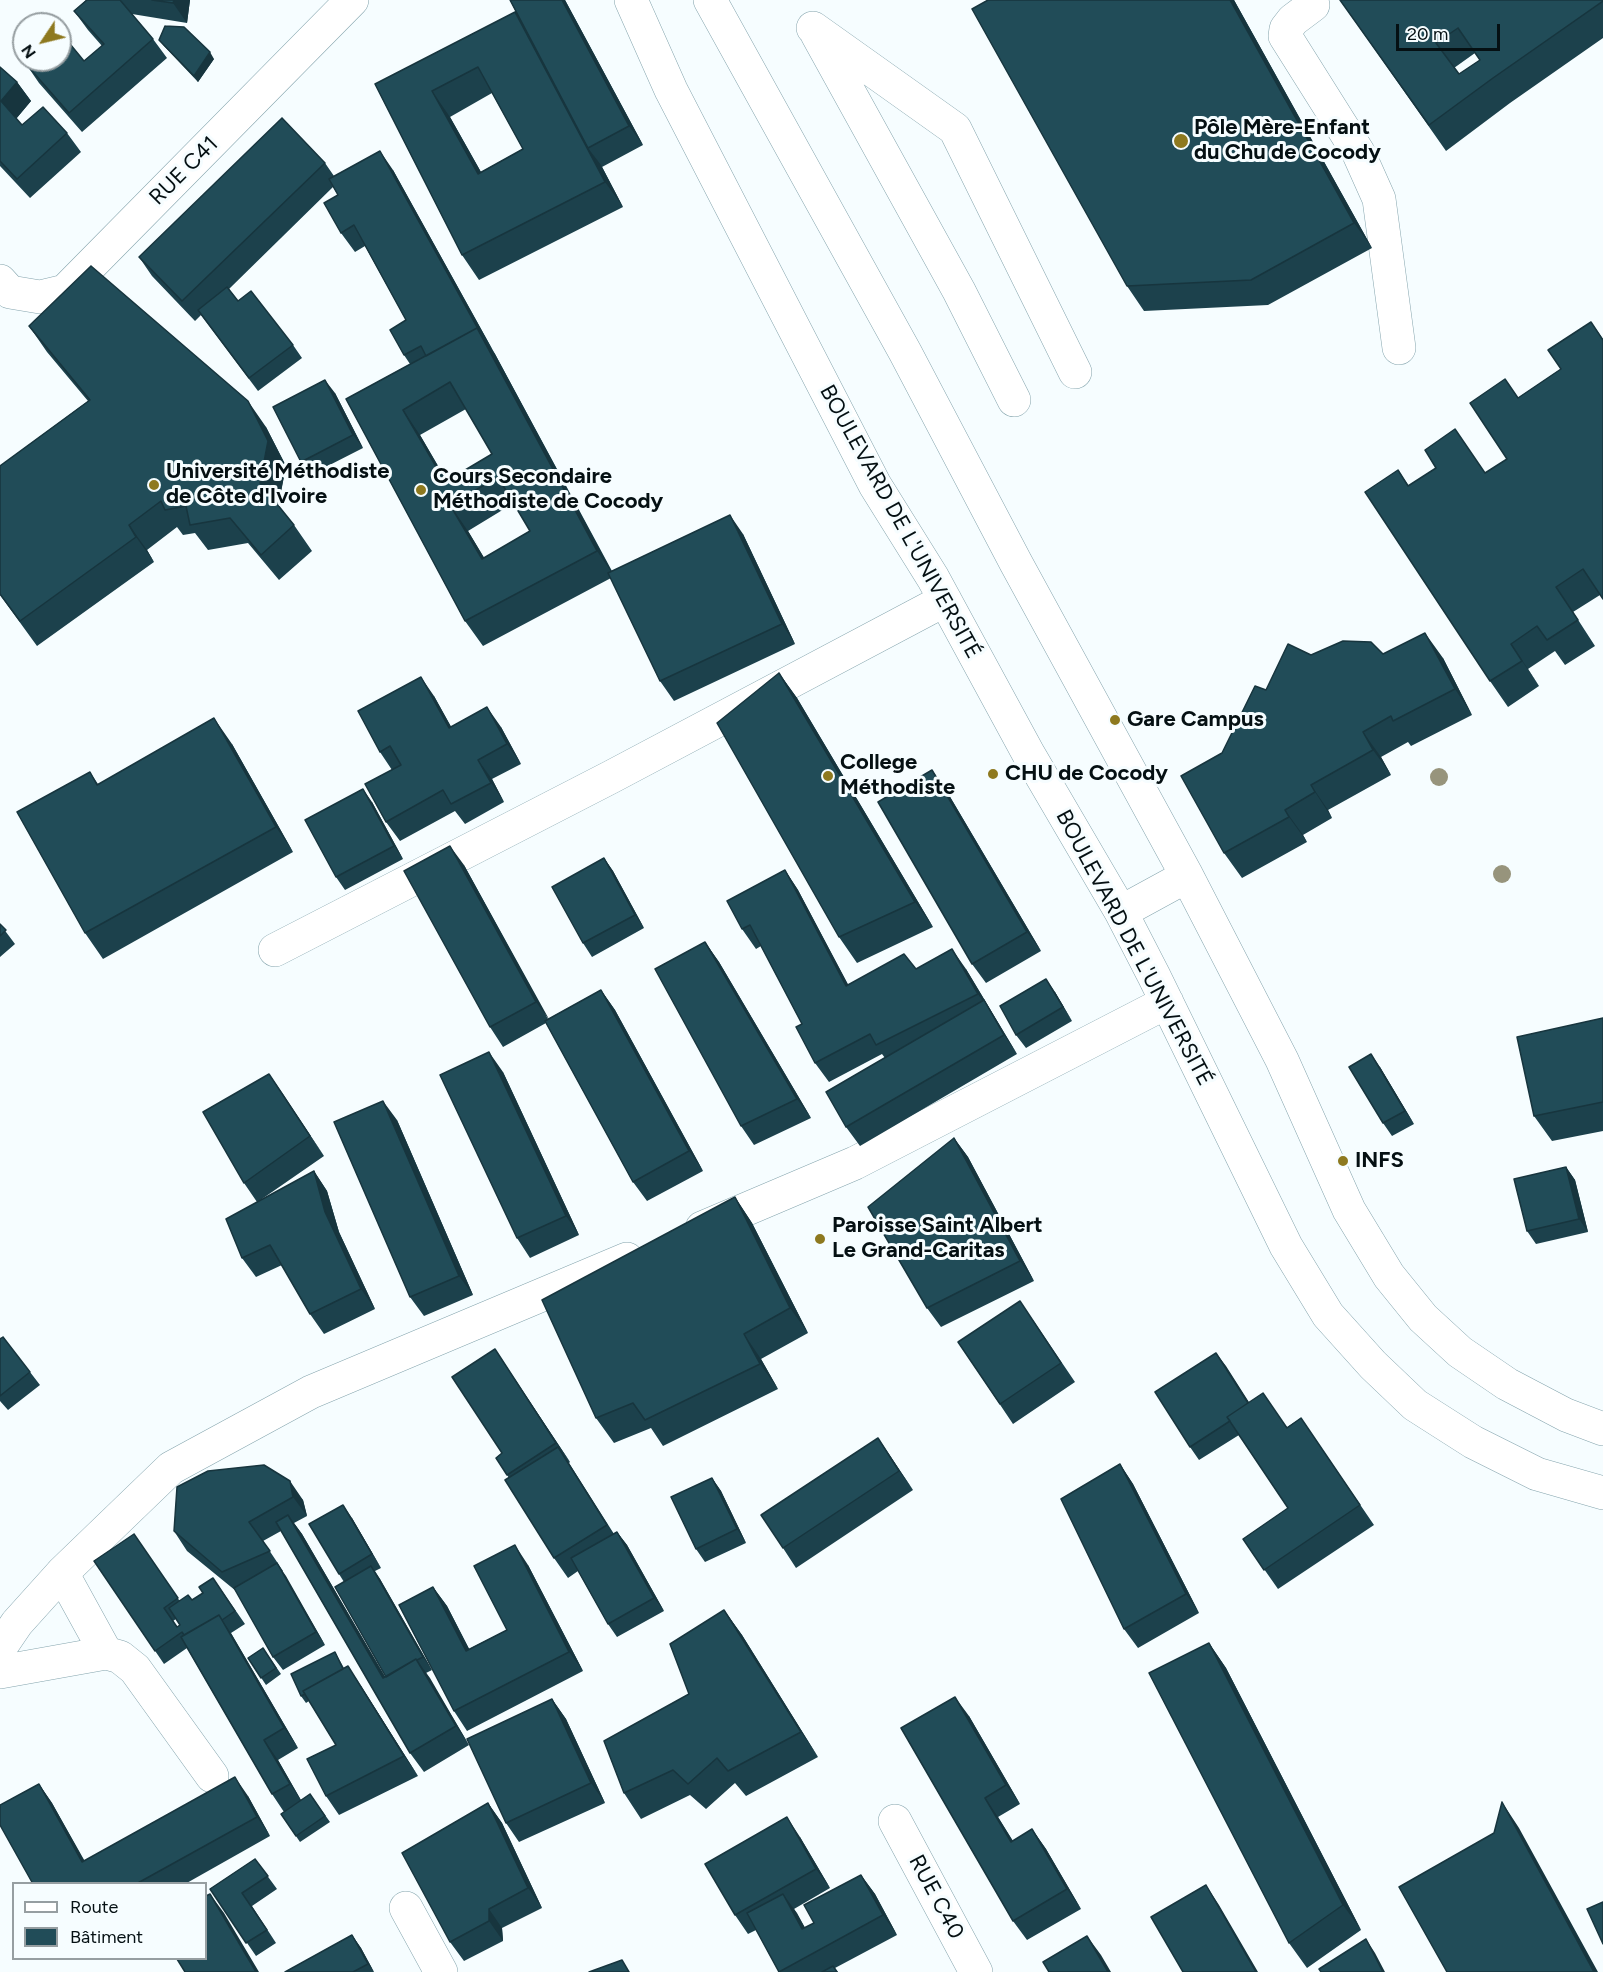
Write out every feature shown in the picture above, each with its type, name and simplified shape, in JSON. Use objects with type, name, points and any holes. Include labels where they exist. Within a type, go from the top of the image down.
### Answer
[{"type":"street","name":"RUE C41","points":[[0,281],[10,292],[40,297],[65,291],[352,0]]},
{"type":"street","name":"BOULEVARD DE L'UNIVERSITÉ","points":[[631,0],[671,90],[875,485],[945,600],[1028,753],[1121,912],[1286,1246],[1328,1315],[1373,1365],[1415,1405],[1473,1442],[1537,1474],[1603,1493]]},
{"type":"street","points":[[710,0],[905,352],[1016,563],[1187,876],[1282,1060],[1349,1210],[1389,1276],[1423,1318],[1461,1352],[1507,1384],[1566,1415],[1603,1429]]},
{"type":"street","points":[[1312,5],[1293,20],[1286,29],[1285,36],[1358,152],[1379,199],[1399,348]]},
{"type":"street","points":[[1014,400],[959,291],[813,28],[955,129],[1076,372]]},
{"type":"street","points":[[275,950],[590,788],[945,600]]},
{"type":"street","points":[[1121,912],[1187,876]]},
{"type":"street","points":[[0,1648],[17,1623],[62,1573],[171,1468],[311,1392],[855,1163],[1167,1002]]},
{"type":"street","points":[[62,1573],[106,1653]]},
{"type":"street","points":[[0,1672],[106,1653],[120,1657],[135,1669],[212,1776]]},
{"type":"street","name":"RUE C40","points":[[895,1821],[976,1972]]},
{"type":"street","points":[[406,1908],[441,1972]]},
{"type":"building","points":[[87,0],[120,0],[153,39],[69,113],[33,72],[72,72],[72,46],[84,61],[104,44],[74,11]]},
{"type":"building","points":[[152,0],[174,0],[173,3]]},
{"type":"building","points":[[510,0],[562,0],[629,126],[588,148]]},
{"type":"building","name":"Pôle Mère-Enfant du Chu de Cocody","points":[[988,0],[1230,0],[1354,223],[1251,280],[1127,286],[972,9]]},
{"type":"building","points":[[1340,0],[1603,0],[1493,78],[1429,125]],"holes":[[[1458,28],[1480,60],[1459,74],[1436,43]]]},
{"type":"building","points":[[515,12],[605,182],[462,255],[375,84]],"holes":[[[478,67],[523,149],[478,174],[432,91]]]},
{"type":"building","points":[[165,26],[184,27],[210,52],[194,76],[159,40]]},
{"type":"building","points":[[0,67],[17,82],[1,101],[22,125],[43,107],[67,133],[17,179],[0,161]]},
{"type":"building","points":[[282,118],[325,163],[182,301],[139,257]]},
{"type":"building","points":[[380,151],[478,329],[426,356],[421,346],[404,355],[390,330],[406,320],[354,225],[341,233],[324,203],[338,195],[329,179]]},
{"type":"building","name":"Université Méthodiste de Côte d'Ivoire","points":[[91,266],[248,401],[268,441],[260,483],[294,525],[261,555],[230,518],[190,525],[186,506],[165,510],[161,501],[129,525],[136,537],[20,621],[0,594],[0,466],[90,400],[29,326]]},
{"type":"building","points":[[227,287],[238,301],[251,291],[293,345],[249,378],[198,310]]},
{"type":"building","points":[[1591,322],[1603,340],[1603,599],[1583,569],[1556,587],[1578,620],[1547,640],[1537,626],[1511,644],[1522,661],[1490,681],[1365,492],[1398,470],[1408,486],[1436,468],[1425,450],[1455,429],[1485,473],[1507,459],[1470,403],[1505,379],[1518,398],[1561,369],[1548,350]]},
{"type":"building","points":[[477,328],[597,551],[465,621],[346,399]],"holes":[[[450,382],[492,454],[445,482],[403,410]],[[498,477],[530,531],[482,559],[450,505]]]},
{"type":"building","points":[[325,380],[353,435],[301,462],[273,407]]},
{"type":"building","points":[[730,515],[782,624],[660,681],[608,573]]},
{"type":"building","points":[[1425,633],[1455,689],[1393,721],[1391,716],[1363,732],[1373,750],[1311,785],[1315,792],[1285,810],[1289,817],[1224,853],[1181,776],[1222,753],[1255,686],[1266,690],[1288,644],[1311,655],[1343,641],[1371,642],[1383,654]]},
{"type":"building","points":[[779,673],[915,902],[839,937],[717,723]]},
{"type":"building","points":[[421,677],[449,728],[487,707],[507,744],[478,760],[491,783],[451,804],[443,790],[386,822],[365,784],[401,765],[390,746],[380,752],[358,711]]},
{"type":"building","points":[[214,718],[276,827],[85,933],[17,812],[90,772],[97,785]]},
{"type":"building","points":[[932,770],[1027,932],[972,964],[878,802]]},
{"type":"building","points":[[363,789],[394,846],[336,877],[305,820]]},
{"type":"building","points":[[450,846],[536,1002],[490,1027],[404,871]]},
{"type":"building","points":[[604,858],[635,915],[583,943],[552,887]]},
{"type":"building","points":[[785,870],[846,986],[904,954],[916,969],[952,949],[978,994],[876,1045],[870,1034],[815,1063],[796,1027],[802,1024],[750,925],[742,929],[727,901]]},
{"type":"building","points":[[0,924],[6,930],[0,936]]},
{"type":"building","points":[[705,942],[797,1099],[741,1126],[655,969]]},
{"type":"building","points":[[1046,979],[1063,1007],[1016,1035],[1000,1006]]},
{"type":"building","points":[[601,990],[689,1151],[633,1182],[545,1021]]},
{"type":"building","points":[[984,1000],[1004,1035],[846,1127],[826,1092]]},
{"type":"building","points":[[1603,1018],[1603,1102],[1534,1116],[1517,1037]]},
{"type":"building","points":[[489,1052],[566,1216],[517,1238],[440,1075]]},
{"type":"building","points":[[1371,1054],[1405,1111],[1383,1123],[1349,1067]]},
{"type":"building","points":[[269,1074],[310,1136],[244,1183],[203,1112]]},
{"type":"building","points":[[383,1101],[459,1276],[410,1297],[334,1122]]},
{"type":"building","points":[[954,1138],[1020,1261],[927,1308],[868,1207]]},
{"type":"building","points":[[1566,1167],[1579,1219],[1527,1231],[1514,1179]]},
{"type":"building","points":[[314,1171],[325,1212],[361,1289],[310,1314],[270,1245],[242,1258],[226,1219]]},
{"type":"building","points":[[735,1197],[790,1308],[744,1334],[760,1364],[645,1420],[633,1403],[596,1418],[542,1300]]},
{"type":"building","points":[[1020,1301],[1061,1363],[1000,1404],[958,1342]]},
{"type":"building","points":[[3,1337],[30,1372],[0,1396],[0,1339]]},
{"type":"building","points":[[495,1349],[556,1443],[507,1475],[496,1458],[502,1453],[452,1377]]},
{"type":"building","points":[[1216,1353],[1248,1403],[1227,1417],[1230,1421],[1190,1447],[1155,1392]]},
{"type":"building","points":[[1263,1393],[1287,1428],[1301,1418],[1360,1505],[1264,1570],[1243,1539],[1288,1508],[1227,1417]]},
{"type":"building","points":[[878,1438],[899,1471],[783,1548],[761,1515]]},
{"type":"building","points":[[558,1447],[607,1525],[554,1558],[505,1480]]},
{"type":"building","points":[[1120,1464],[1186,1594],[1124,1629],[1061,1499]]},
{"type":"building","points":[[264,1465],[290,1481],[293,1497],[249,1522],[270,1551],[222,1572],[174,1531],[177,1487],[208,1471]]},
{"type":"building","points":[[712,1478],[737,1529],[696,1549],[671,1497]]},
{"type":"building","points":[[343,1505],[372,1554],[339,1574],[309,1524]]},
{"type":"building","points":[[288,1515],[383,1678],[416,1659],[456,1726],[410,1753],[276,1522]]},
{"type":"building","points":[[617,1532],[654,1598],[608,1624],[571,1558]]},
{"type":"building","points":[[134,1534],[178,1598],[164,1608],[177,1627],[180,1625],[169,1608],[188,1595],[192,1600],[203,1593],[199,1587],[213,1578],[235,1611],[222,1620],[219,1615],[184,1635],[182,1632],[155,1651],[94,1561]]},
{"type":"building","points":[[515,1545],[569,1652],[454,1711],[399,1605],[433,1587],[466,1651],[507,1630],[474,1566]]},
{"type":"building","points":[[277,1563],[316,1632],[273,1657],[234,1588]]},
{"type":"building","points":[[371,1566],[423,1657],[386,1677],[335,1587]]},
{"type":"building","points":[[724,1610],[801,1732],[728,1771],[717,1758],[688,1784],[673,1770],[624,1793],[604,1741],[689,1694],[670,1644]]},
{"type":"building","points":[[219,1615],[284,1728],[264,1740],[290,1784],[272,1794],[181,1637]]},
{"type":"building","points":[[1209,1643],[1343,1905],[1289,1943],[1149,1673]]},
{"type":"building","points":[[263,1648],[276,1668],[261,1678],[248,1658]]},
{"type":"building","points":[[335,1652],[343,1669],[303,1691],[305,1694],[301,1696],[291,1674]]},
{"type":"building","points":[[348,1666],[404,1756],[326,1796],[307,1759],[336,1745],[303,1691]]},
{"type":"building","points":[[955,1697],[1006,1785],[985,1798],[1011,1842],[1032,1829],[1067,1889],[1013,1921],[901,1728]]},
{"type":"building","points":[[552,1699],[591,1783],[506,1823],[467,1739]]},
{"type":"building","points":[[235,1777],[257,1817],[140,1882],[32,1882],[0,1825],[0,1805],[39,1784],[82,1862]]},
{"type":"building","points":[[310,1794],[325,1816],[296,1836],[281,1814]]},
{"type":"building","points":[[1502,1802],[1594,1972],[1447,1972],[1399,1887],[1494,1833]]},
{"type":"building","points":[[488,1803],[528,1888],[489,1909],[489,1921],[450,1942],[402,1853]]},
{"type":"building","points":[[787,1817],[816,1869],[735,1915],[705,1864]]},
{"type":"building","points":[[255,1859],[268,1876],[242,1893],[267,1930],[246,1943],[210,1889]]},
{"type":"building","points":[[861,1875],[883,1915],[779,1972],[747,1913],[783,1894],[802,1929],[814,1923],[804,1905]]},
{"type":"building","points":[[1206,1885],[1256,1972],[1183,1972],[1151,1917]]},
{"type":"building","points":[[210,1894],[256,1972],[185,1972],[178,1960],[207,1960],[207,1896]]},
{"type":"building","points":[[1603,1902],[1603,1944],[1587,1909]]},
{"type":"building","points":[[352,1935],[368,1964],[353,1972],[285,1972]]},
{"type":"building","points":[[1087,1936],[1108,1972],[1049,1972],[1043,1962]]},
{"type":"building","points":[[1366,1939],[1383,1972],[1321,1972],[1319,1969]]},
{"type":"building","points":[[622,1960],[629,1972],[589,1972]]},
{"type":"building","points":[[833,1966],[837,1972],[822,1972]]},
{"type":"place","name":"Pôle Mère-Enfant du Chu de Cocody","points":[[1181,141]]},
{"type":"place","name":"Université Méthodiste de Côte d'Ivoire","points":[[154,485]]},
{"type":"place","name":"Cours Secondaire Méthodiste de Cocody","points":[[421,490]]},
{"type":"place","name":"Gare Campus","points":[[1115,720]]},
{"type":"place","name":"CHU de Cocody","points":[[993,774]]},
{"type":"place","name":"College Méthodiste","points":[[828,776]]},
{"type":"place","name":"INFS","points":[[1343,1161]]},
{"type":"place","name":"Paroisse Saint Albert Le Grand-Caritas","points":[[820,1239]]}]
